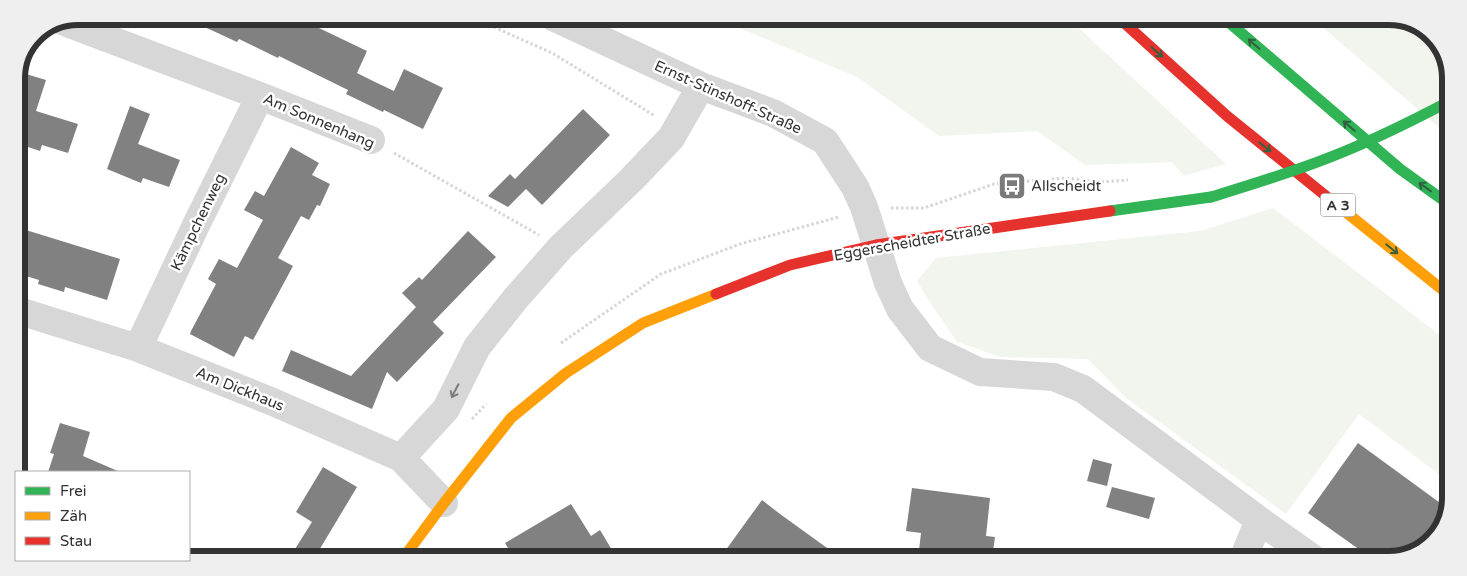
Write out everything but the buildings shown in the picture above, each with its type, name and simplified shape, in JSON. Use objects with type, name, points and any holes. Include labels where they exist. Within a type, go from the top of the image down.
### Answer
[{"type":"main road","name":"A 3","points":[[1127,25],[1227,116],[1442,289]]},
{"type":"main road","points":[[1232,25],[1400,168],[1442,199]]},
{"type":"main road","name":"Eggerscheidter Straße","points":[[408,551],[511,418],[566,373],[643,323],[790,265],[876,245],[1211,197],[1283,175],[1344,153],[1399,128],[1442,105]]},
{"type":"street","name":"Am Sonnenhang","points":[[73,25],[371,140]]},
{"type":"street","name":"Ernst-Stinshoff-Straße","points":[[568,25],[701,86],[773,114],[825,141],[855,186],[876,245]]},
{"type":"street","points":[[401,458],[446,408],[477,347],[516,298],[561,247],[631,180],[671,138],[701,86]]},
{"type":"street","name":"Kämpchenweg","points":[[138,348],[196,223],[260,96]]},
{"type":"street","points":[[876,245],[888,283],[900,309],[930,348],[980,372],[1054,377],[1083,388],[1302,551]]},
{"type":"street","name":"Am Dickhaus","points":[[25,313],[138,348],[273,402],[401,458],[444,503]]},
{"type":"street","points":[[1246,551],[1259,520]]},
{"type":"path","points":[[489,25],[552,53],[656,117],[686,111]]},
{"type":"path","name":"Am Sonnenhang","points":[[371,140],[561,247]]},
{"type":"path","points":[[864,207],[924,208],[994,184],[1064,178],[1101,182],[1137,180]]},
{"type":"shaded area","points":[[732,25],[1075,25],[1226,164],[1184,176],[1172,162],[1085,165],[1037,131],[939,136],[857,77]]},
{"type":"shaded area","points":[[1320,25],[1396,25],[1413,30],[1427,40],[1435,51],[1441,67],[1442,130]]},
{"type":"shaded area","points":[[1273,208],[1442,337],[1442,476],[1359,414],[1286,514],[1126,398],[1088,359],[1001,357],[957,342],[917,281],[936,258],[1200,231]]},
{"type":"traffic: fast","points":[[1232,25],[1400,169],[1442,199]]},
{"type":"traffic: fast","points":[[1211,197],[1285,174],[1344,152],[1442,105]]},
{"type":"traffic: fast","points":[[1110,211],[1211,197]]},
{"type":"traffic: slow","points":[[1337,205],[1442,289]]},
{"type":"traffic: slow","points":[[408,551],[511,418],[566,373],[643,323],[716,294]]},
{"type":"traffic: jam","points":[[1127,25],[1227,116],[1337,205]]},
{"type":"traffic: jam","points":[[716,294],[790,265],[876,245],[1110,211]]},
{"type":"place","name":"Allscheidt","points":[[1012,186]]}]
